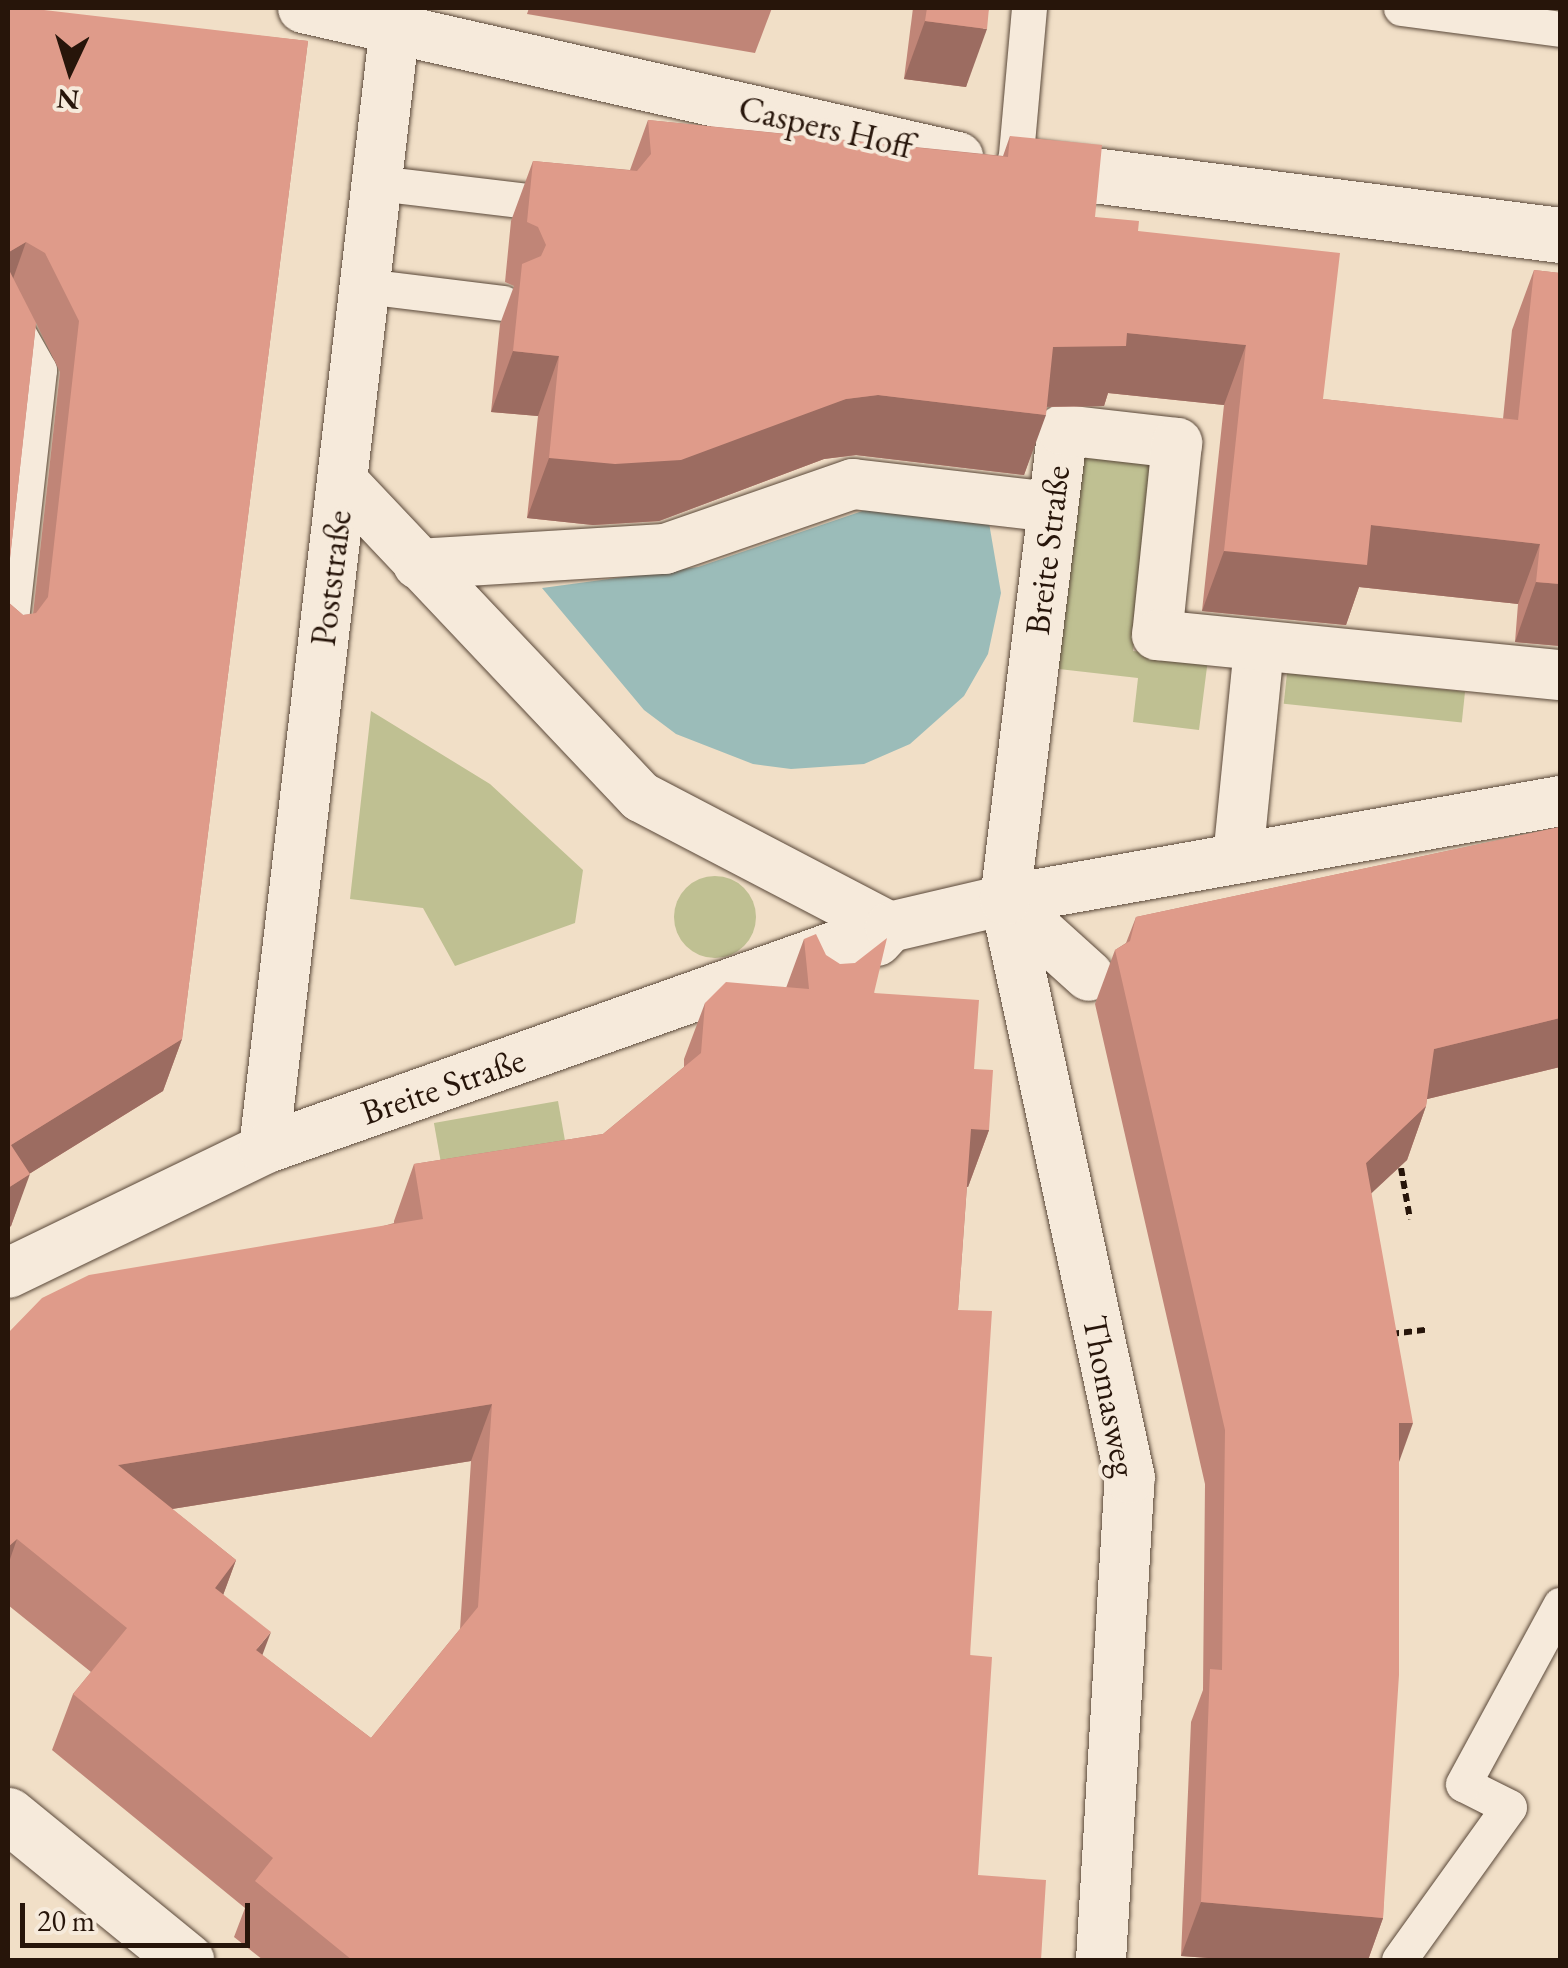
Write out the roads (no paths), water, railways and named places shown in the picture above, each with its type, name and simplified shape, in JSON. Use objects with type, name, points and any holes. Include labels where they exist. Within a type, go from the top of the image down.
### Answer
[{"type":"street","name":"Caspers Hoff","points":[[303,8],[396,18],[958,157],[1560,235]]},
{"type":"street","name":"Poststraße","points":[[264,1149],[396,18]]},
{"type":"street","name":"Breite Straße","points":[[1004,900],[1063,430],[1177,443],[1156,635],[1560,675]]},
{"type":"street","points":[[342,480],[640,797],[890,928],[826,992]]},
{"type":"street","points":[[418,564],[665,549],[854,484],[1052,507]]},
{"type":"street","points":[[1238,858],[1259,646]]},
{"type":"street","name":"Breite Straße","points":[[8,1274],[264,1149],[890,928],[1004,900],[1560,802]]},
{"type":"street","points":[[1004,900],[1089,976]]},
{"type":"street","name":"Thomasweg","points":[[1004,900],[1130,1478],[1101,1960]]},
{"type":"street","points":[[8,1815],[186,1960]]},
{"type":"lane","points":[[1014,165],[1029,8]]},
{"type":"lane","points":[[1401,8],[1560,29]]},
{"type":"lane","points":[[377,183],[589,208]]},
{"type":"lane","points":[[365,286],[502,304]]},
{"type":"lane","points":[[8,315],[39,370],[8,646]]},
{"type":"lane","points":[[1399,1960],[1508,1807],[1464,1784],[1560,1605]]},
{"type":"water","points":[[877,506],[988,517],[1001,593],[988,654],[964,696],[910,744],[864,764],[791,769],[753,764],[676,734],[644,710],[542,588],[698,567]]}]
